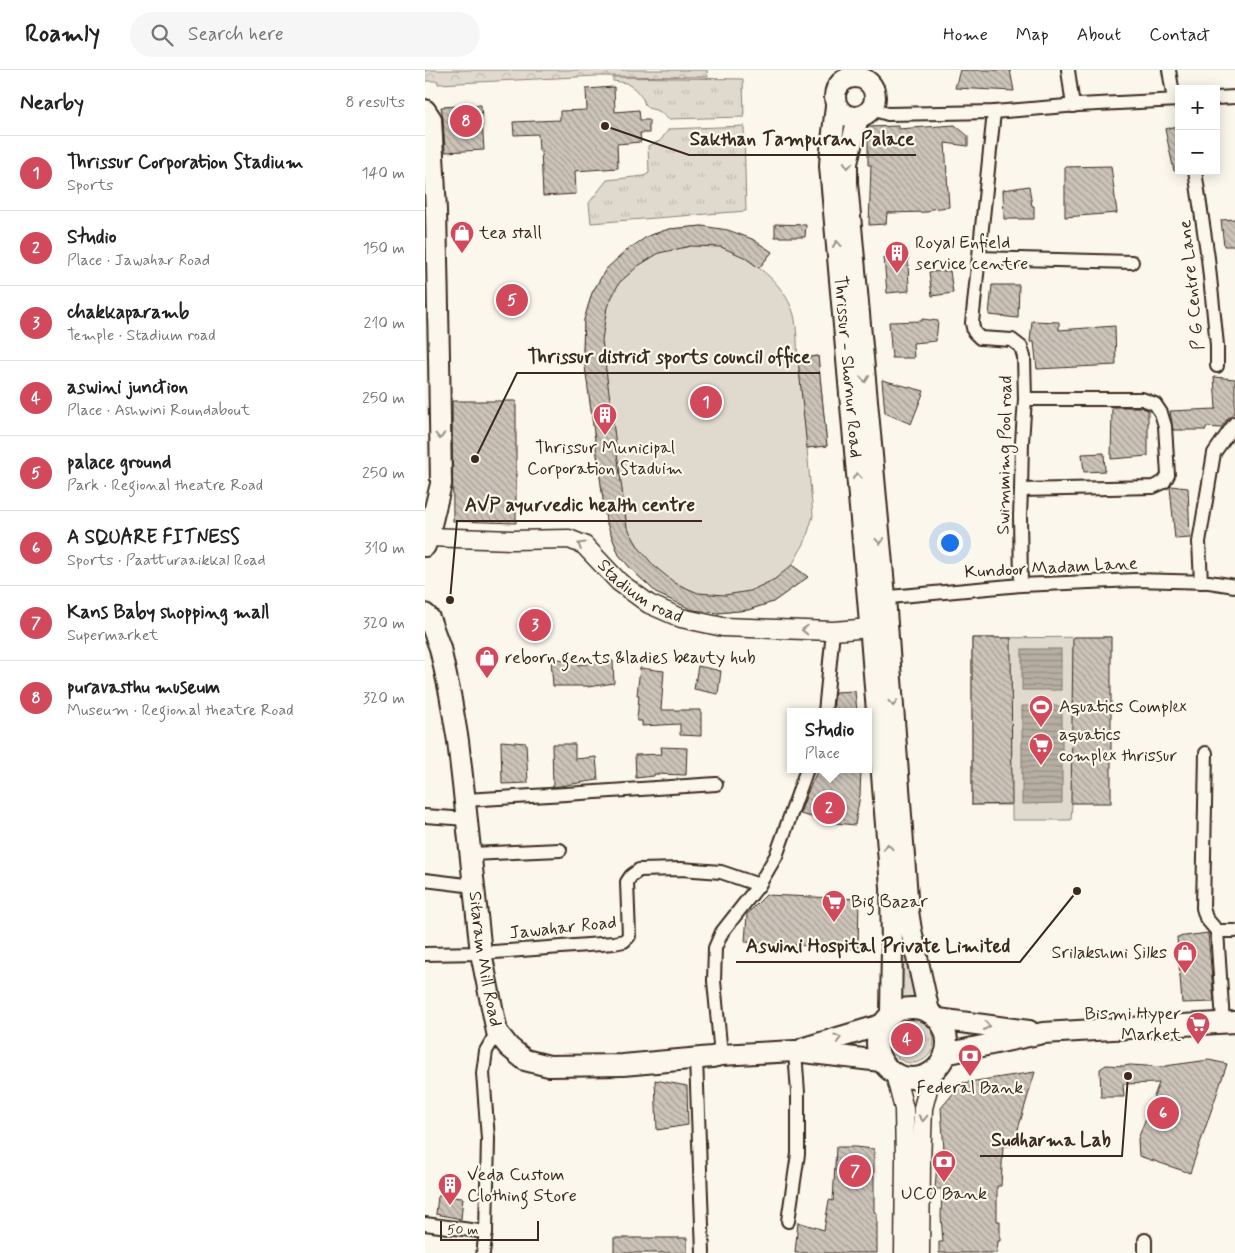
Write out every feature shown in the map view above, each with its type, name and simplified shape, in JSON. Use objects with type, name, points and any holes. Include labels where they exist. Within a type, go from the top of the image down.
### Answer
[{"type":"main road","points":[[865,113],[852,118],[845,116],[836,106],[834,100],[835,92],[843,76],[848,78],[868,76],[875,93],[875,99],[865,113],[847,162],[847,182],[877,598]]},
{"type":"main road","name":"Thrissur - Shornur Road","points":[[836,106],[830,166],[877,598],[898,873]]},
{"type":"main road","points":[[425,110],[431,119],[436,210],[441,464],[441,484],[427,542]]},
{"type":"main road","name":"Stadium road","points":[[427,542],[569,539],[585,545],[619,582],[649,604],[681,618],[723,628],[833,631],[879,628]]},
{"type":"main road","name":"Sitaram Mill Road","points":[[425,614],[429,618],[440,648],[458,741],[481,953],[497,1032],[509,1047],[525,1060],[549,1066],[623,1065],[721,1055],[795,1051],[888,1067]]},
{"type":"main road","points":[[898,873],[891,895],[893,946],[886,1019],[877,1037],[877,1049],[888,1067],[905,1109],[904,1253]]},
{"type":"main road","points":[[888,1067],[904,1077],[915,1078],[924,1076],[941,1063],[947,1042],[945,1030],[934,1016],[898,873]]},
{"type":"main road","points":[[795,1051],[886,1019],[900,1009],[910,1007],[920,1008],[934,1016],[1043,1033]]},
{"type":"main road","points":[[945,1054],[1043,1033],[1229,1022]]},
{"type":"main road","points":[[921,1253],[923,1108],[933,1070]]},
{"type":"street","points":[[1067,70],[1073,106]]},
{"type":"street","points":[[1169,70],[1175,96]]},
{"type":"street","points":[[1220,98],[1235,97]]},
{"type":"street","points":[[865,113],[994,112],[1175,100]]},
{"type":"street","points":[[994,112],[979,258],[1132,262]]},
{"type":"street","name":"P G Centre Lane","points":[[1196,175],[1208,258],[1217,345],[1217,366]]},
{"type":"street","name":"Swimmimg Pool road","points":[[979,258],[973,323],[974,332],[980,338],[1012,340],[1021,347],[1024,357],[1025,399],[1020,516],[1021,585]]},
{"type":"street","points":[[1021,490],[1153,487],[1164,482],[1168,474],[1165,426],[1161,413],[1155,404],[1142,399],[1025,399]]},
{"type":"street","points":[[1201,582],[1199,542],[1214,454],[1235,423]]},
{"type":"street","name":"Kundoor Madam Lane","points":[[877,598],[1021,585],[1135,580],[1209,582],[1235,586]]},
{"type":"street","points":[[825,708],[833,631]]},
{"type":"street","points":[[1206,753],[1203,908],[1205,918],[1217,931],[1229,1022]]},
{"type":"street","points":[[721,1055],[714,981],[715,948],[722,932],[759,885],[775,856],[806,773]]},
{"type":"street","points":[[425,816],[566,794],[716,784]]},
{"type":"street","points":[[471,854],[560,850]]},
{"type":"street","name":"Jawahar Road","points":[[425,954],[481,953],[624,941],[629,936],[627,882],[639,870],[681,869],[721,872],[759,885]]},
{"type":"street","points":[[425,880],[474,886]]},
{"type":"street","points":[[1217,931],[1235,932]]},
{"type":"street","points":[[483,1253],[486,1232],[488,1139],[483,1074],[486,1051],[497,1032]]},
{"type":"street","points":[[788,1221],[798,1154],[798,1093],[795,1051]]},
{"type":"street","points":[[697,1058],[703,1253]]},
{"type":"street","points":[[425,1224],[486,1232]]},
{"type":"green space","points":[[425,70],[707,70],[708,77],[596,76],[438,84],[438,81],[425,81]]},
{"type":"green space","points":[[613,77],[743,79],[744,117],[668,119],[659,111],[648,108],[635,89],[626,83],[613,81]]},
{"type":"green space","points":[[744,126],[746,211],[591,223],[589,203],[607,180],[644,176],[649,173],[648,146],[660,141],[669,129]]},
{"type":"green space","points":[[702,226],[752,239],[772,252],[759,268],[780,288],[789,301],[796,325],[798,358],[818,356],[827,446],[807,448],[813,516],[805,542],[792,565],[808,577],[773,602],[748,610],[718,613],[694,610],[658,594],[619,555],[606,521],[583,351],[584,320],[592,293],[606,269],[648,236],[669,229]]},
{"type":"green space","name":"Aquatics Complex","points":[[1111,637],[1072,803],[1071,820],[1012,820],[1012,805],[972,805],[972,638]]},
{"type":"green space","points":[[902,939],[917,999],[899,1000]]},
{"type":"green space","points":[[908,1019],[916,1019],[928,1025],[934,1041],[928,1057],[916,1063],[908,1063],[896,1057],[890,1045],[890,1037],[896,1025]]},
{"type":"shaded area","points":[[1022,649],[1061,649],[1061,690],[1022,690]]},
{"type":"shaded area","points":[[1022,706],[1062,706],[1062,803],[1022,804]]},
{"type":"building","points":[[960,70],[1010,70],[1014,91],[955,88]]},
{"type":"building","points":[[614,87],[615,112],[639,110],[640,120],[649,120],[649,133],[640,133],[641,142],[617,144],[618,168],[575,171],[576,194],[543,196],[541,150],[539,151],[538,134],[514,135],[513,122],[560,120],[560,111],[587,110],[586,89]]},
{"type":"building","points":[[481,105],[484,150],[445,152],[441,107]]},
{"type":"building","points":[[955,125],[968,136],[968,146],[945,143],[949,207],[931,209],[928,212],[887,213],[886,224],[869,225],[871,165],[868,165],[868,127],[898,126],[898,129]]},
{"type":"building","points":[[1175,126],[1175,171],[1174,171],[1165,129]]},
{"type":"building","points":[[1111,166],[1117,213],[1065,217],[1065,167]]},
{"type":"building","points":[[1029,186],[1032,206],[1034,206],[1034,219],[1004,219],[1003,190]]},
{"type":"building","points":[[1235,219],[1235,246],[1224,246],[1221,220]]},
{"type":"building","points":[[775,224],[806,225],[805,237],[775,237]]},
{"type":"building","name":"Thrissur Municipal Corporation Staduim","points":[[702,226],[728,230],[752,239],[772,252],[759,268],[744,257],[721,247],[691,246],[659,253],[638,266],[619,283],[607,307],[602,340],[627,527],[639,548],[654,566],[675,583],[698,593],[725,595],[750,591],[775,579],[792,565],[808,577],[773,602],[748,610],[718,613],[693,610],[658,594],[619,555],[606,521],[583,351],[584,320],[592,293],[606,269],[627,250],[648,236],[669,229]]},
{"type":"building","name":"Royal Enfield service centre","points":[[908,257],[909,291],[887,293],[884,258]]},
{"type":"building","points":[[950,271],[953,293],[932,296],[929,272]]},
{"type":"building","points":[[992,285],[1019,285],[1018,318],[989,315]]},
{"type":"building","points":[[922,319],[938,321],[936,341],[913,343],[914,358],[892,358],[889,322],[922,321]]},
{"type":"building","points":[[1032,321],[1059,322],[1059,330],[1115,326],[1116,365],[1037,369],[1034,342],[1030,342]]},
{"type":"building","points":[[818,356],[827,446],[807,448],[798,359]]},
{"type":"building","points":[[1214,377],[1235,379],[1235,412],[1221,428],[1206,427],[1206,430],[1173,430],[1170,411],[1216,409]]},
{"type":"building","points":[[882,380],[924,391],[911,424],[885,413]]},
{"type":"building","points":[[452,401],[516,401],[516,523],[453,521]]},
{"type":"building","points":[[1112,407],[1140,407],[1148,410],[1148,456],[1111,459]]},
{"type":"building","points":[[1104,453],[1105,471],[1084,472],[1082,454]]},
{"type":"building","points":[[1171,486],[1188,488],[1190,538],[1175,539]]},
{"type":"building","points":[[1073,637],[1111,637],[1111,803],[1071,803]]},
{"type":"building","points":[[972,638],[1011,638],[1012,804],[972,805]]},
{"type":"building","points":[[551,659],[578,660],[578,665],[613,661],[614,683],[588,687],[553,686]]},
{"type":"building","points":[[698,666],[721,671],[718,694],[694,689]]},
{"type":"building","points":[[640,668],[664,671],[661,710],[701,710],[701,736],[680,735],[680,724],[642,726],[642,721],[637,721]]},
{"type":"building","points":[[855,691],[857,708],[833,708],[835,692]]},
{"type":"building","points":[[501,741],[526,743],[528,783],[502,784]]},
{"type":"building","points":[[552,744],[575,744],[575,759],[596,757],[598,780],[553,787]]},
{"type":"building","points":[[661,747],[687,748],[686,775],[654,774],[654,776],[636,778],[635,755],[662,754]]},
{"type":"building","points":[[816,773],[861,773],[860,795],[855,825],[835,823],[800,814]]},
{"type":"building","points":[[766,895],[859,899],[858,949],[745,942],[747,914]]},
{"type":"building","points":[[1208,933],[1214,1002],[1182,1003],[1177,937]]},
{"type":"building","points":[[1209,1060],[1227,1064],[1190,1173],[1139,1156],[1138,1139],[1159,1083],[1123,1084],[1124,1097],[1101,1097],[1100,1069],[1106,1065],[1164,1067]]},
{"type":"building","points":[[1035,1072],[1013,1146],[1003,1146],[1001,1186],[997,1186],[997,1221],[1000,1221],[1000,1241],[998,1241],[997,1253],[939,1253],[939,1242],[943,1242],[941,1216],[942,1189],[935,1189],[938,1150],[944,1150],[941,1108],[962,1083]]},
{"type":"building","points":[[655,1080],[687,1086],[688,1125],[657,1130]]},
{"type":"building","points":[[836,1147],[874,1149],[874,1212],[877,1213],[877,1253],[795,1253],[798,1222],[824,1230],[829,1200],[833,1201]]},
{"type":"building","name":"Veda Custom Clothing Store","points":[[438,1196],[463,1198],[461,1219],[436,1214]]},
{"type":"building","points":[[614,1238],[687,1238],[687,1253],[614,1253]]},
{"type":"place","name":"puravasthu museum","points":[[466,121]]},
{"type":"place","name":"Sakthan Tampuran Palace","points":[[605,126]]},
{"type":"place","name":"tea stall","points":[[462,254]]},
{"type":"place","name":"Royal Enfield service centre","points":[[897,274]]},
{"type":"place","name":"palace ground","points":[[512,300]]},
{"type":"place","name":"Thrissur Corporation Stadium","points":[[706,402]]},
{"type":"place","name":"Thrissur Municipal Corporation Staduim","points":[[605,436]]},
{"type":"place","name":"Thrissur district sports council office","points":[[475,459]]},
{"type":"place","name":"AVP ayurvedic health centre","points":[[450,600]]},
{"type":"place","name":"chakkaparamb","points":[[535,625]]},
{"type":"place","name":"reborn gents &ladies beauty hub","points":[[487,679]]},
{"type":"place","name":"Aquatics Complex","points":[[1041,728]]},
{"type":"place","name":"aquatics complex thrissur","points":[[1041,766]]},
{"type":"place","name":"Studio","points":[[829,808]]},
{"type":"place","name":"Aswini Hospital Private Limited","points":[[1077,891]]},
{"type":"place","name":"Big Bazar","points":[[834,923]]},
{"type":"place","name":"Srilakshmi Silks","points":[[1185,974]]},
{"type":"place","name":"aswini junction","points":[[907,1039]]},
{"type":"place","name":"Bismi Hyper Market","points":[[1198,1045]]},
{"type":"place","name":"Sudharma Lab","points":[[1128,1076]]},
{"type":"place","name":"Federal Bank","points":[[970,1077]]},
{"type":"place","name":"A SQUARE FITNESS","points":[[1163,1113]]},
{"type":"place","name":"Kans Baby shopping mall","points":[[855,1171]]},
{"type":"place","name":"UCO Bank","points":[[944,1183]]},
{"type":"place","name":"Veda Custom Clothing Store","points":[[450,1206]]}]
